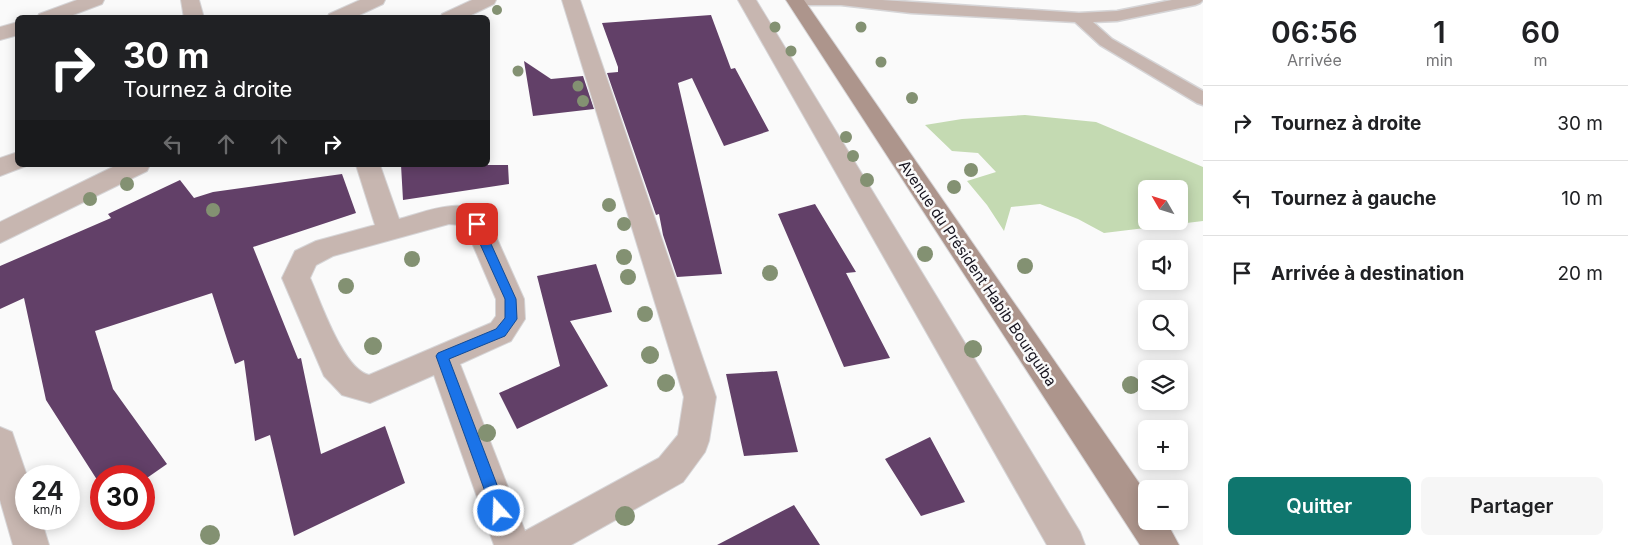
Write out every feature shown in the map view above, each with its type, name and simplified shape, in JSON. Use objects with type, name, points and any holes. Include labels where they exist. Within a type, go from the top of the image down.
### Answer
[{"type":"main road","name":"Avenue du Président Habib Bourguiba","points":[[795,0],[1161,545]]},
{"type":"street","points":[[53,10],[95,0]]},
{"type":"street","points":[[190,0],[193,15]]},
{"type":"street","points":[[343,15],[376,0]]},
{"type":"street","points":[[455,15],[487,0]]},
{"type":"street","points":[[535,545],[671,470],[693,440],[700,397],[571,0]]},
{"type":"street","points":[[747,0],[1067,545]]},
{"type":"street","points":[[0,34],[15,29]]},
{"type":"street","points":[[0,168],[15,161]]},
{"type":"street","points":[[0,232],[134,167]]},
{"type":"street","points":[[369,167],[390,230]]},
{"type":"street","points":[[449,215],[467,216],[477,224],[510,299],[511,319],[501,332],[442,356],[370,389],[353,385],[335,366],[296,278],[305,258],[325,248],[390,230],[449,215]]},
{"type":"street","points":[[442,356],[512,545]]},
{"type":"street","points":[[0,444],[31,545]]},
{"type":"lane","points":[[795,0],[826,0],[1079,18],[1117,16],[1196,0]]},
{"type":"lane","points":[[1079,18],[1106,42],[1203,99]]},
{"type":"green space","points":[[1025,115],[1096,122],[1203,167],[1203,221],[1188,223],[1188,180],[1138,180],[1138,229],[1104,233],[1078,219],[1040,204],[1011,207],[1004,231],[987,205],[967,181],[996,172],[978,153],[952,151],[925,125],[962,119]]},
{"type":"building","points":[[711,15],[731,69],[735,68],[769,131],[724,146],[692,78],[678,83],[722,274],[677,277],[663,235],[659,214],[656,215],[607,73],[618,72],[618,67],[602,23]]},
{"type":"building","points":[[524,61],[551,79],[583,76],[594,109],[533,116]]},
{"type":"building","points":[[490,165],[508,165],[509,184],[403,200],[401,167],[490,167]]},
{"type":"building","points":[[342,174],[356,213],[253,247],[298,359],[301,358],[321,454],[385,426],[405,483],[294,536],[270,435],[255,441],[244,360],[235,364],[212,293],[95,331],[113,389],[167,464],[155,472],[155,465],[90,465],[90,469],[46,400],[24,298],[0,309],[0,266],[111,218],[108,214],[180,180],[194,198],[213,192]]},
{"type":"building","points":[[815,204],[856,272],[846,273],[890,358],[844,367],[778,214]]},
{"type":"building","points":[[596,264],[612,312],[570,321],[608,386],[517,429],[499,393],[560,366],[537,276]]},
{"type":"building","points":[[777,371],[798,452],[744,456],[726,374]]},
{"type":"building","points":[[930,437],[965,502],[921,516],[885,459]]},
{"type":"building","points":[[794,505],[820,545],[717,545]]},
{"type":"route","points":[[477,224],[510,299],[511,319],[501,332],[442,356],[499,511]]}]
